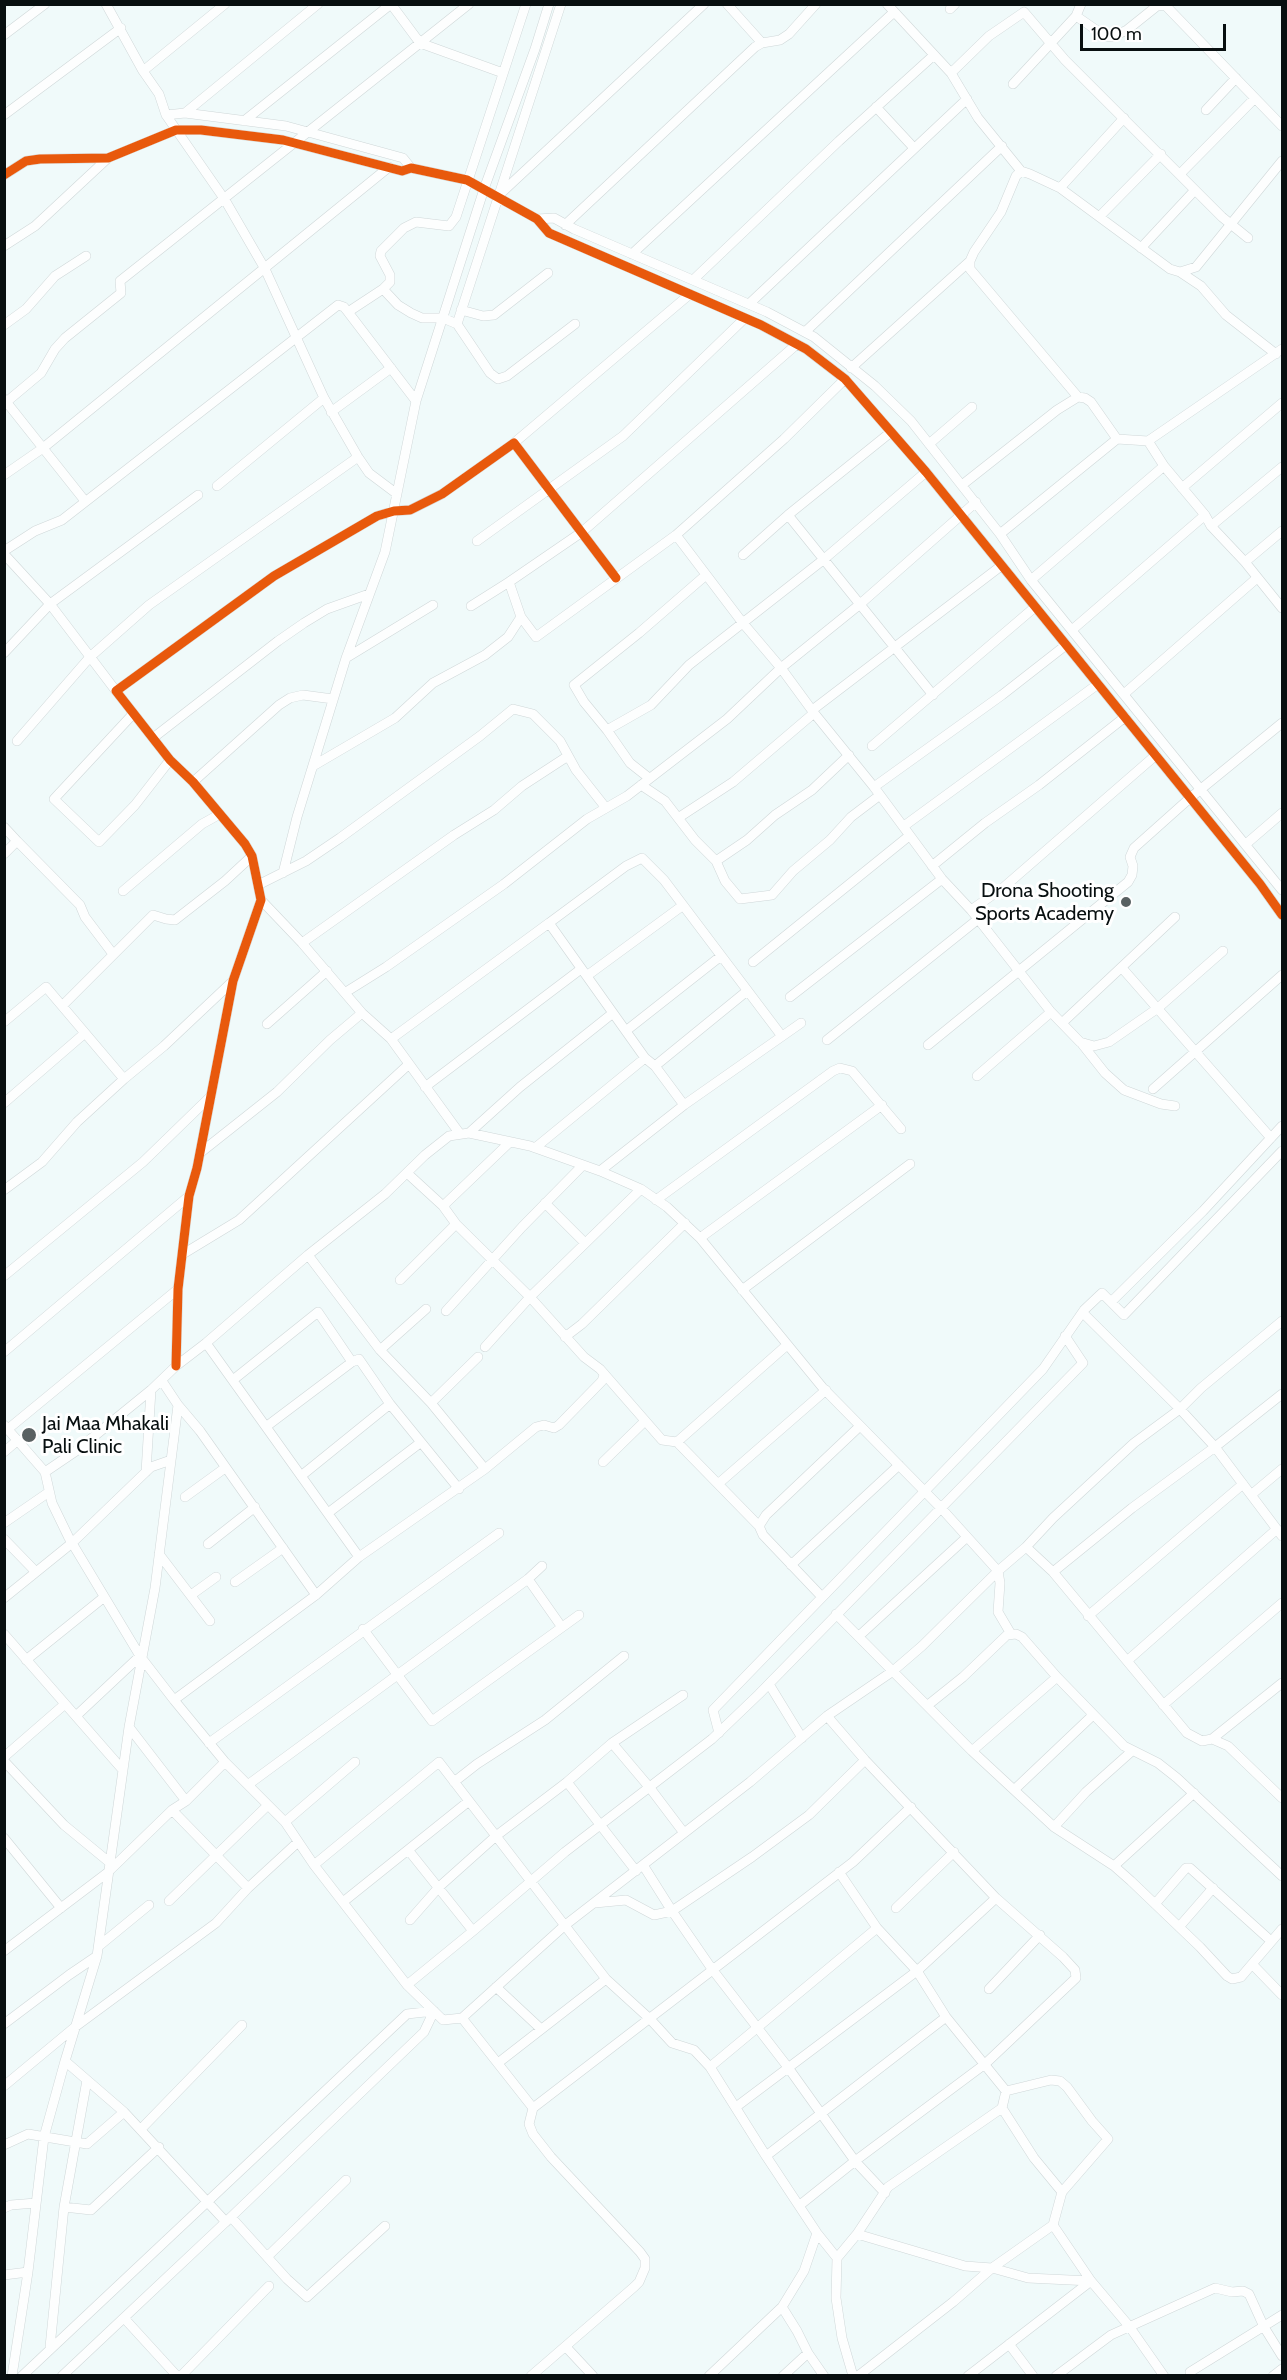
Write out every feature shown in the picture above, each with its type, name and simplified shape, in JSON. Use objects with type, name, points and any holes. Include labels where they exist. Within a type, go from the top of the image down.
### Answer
[{"type":"street","points":[[4,35],[45,4]]},
{"type":"street","points":[[106,4],[143,71],[159,94],[166,115],[225,200],[265,269],[331,412],[369,472],[397,494]]},
{"type":"street","points":[[143,71],[225,4]]},
{"type":"street","points":[[185,113],[318,4]]},
{"type":"street","points":[[85,501],[5,402],[41,373],[65,338],[121,293],[120,281],[225,200],[293,143],[469,4]]},
{"type":"street","points":[[348,312],[390,282],[390,275],[380,256],[384,248],[410,224],[422,222],[444,226],[453,222],[526,4]]},
{"type":"street","points":[[283,873],[297,817],[346,658],[385,552],[416,401],[484,189],[535,50],[549,4]]},
{"type":"street","points":[[457,324],[561,4]]},
{"type":"street","points":[[498,195],[704,4]]},
{"type":"street","points":[[727,4],[762,43]]},
{"type":"street","points":[[565,225],[755,47],[762,43],[780,40],[816,4]]},
{"type":"street","points":[[1013,84],[1076,16],[1082,4]]},
{"type":"street","points":[[244,121],[391,5],[420,43],[503,73]]},
{"type":"street","points":[[1076,16],[1105,36],[1112,37],[1127,30],[1157,6],[1165,5],[1282,126]]},
{"type":"street","points":[[632,254],[891,8],[951,73],[978,118],[1022,171],[1060,188],[1170,269],[1180,272],[1202,286],[1226,315],[1279,352],[1148,441],[1118,439],[1000,534]]},
{"type":"street","points":[[951,73],[1022,8],[1050,43],[1195,190],[1248,238]]},
{"type":"street","points":[[4,115],[121,28]]},
{"type":"street","points":[[693,280],[934,55]]},
{"type":"street","points":[[1206,110],[1236,78]]},
{"type":"street","points":[[1180,174],[1255,98]]},
{"type":"street","points":[[749,304],[967,99]]},
{"type":"street","points":[[876,107],[914,148]]},
{"type":"street","points":[[166,115],[185,113],[285,126],[403,158],[411,168]]},
{"type":"street","points":[[1060,188],[1124,118]]},
{"type":"street","points":[[4,246],[35,226],[108,158],[176,130],[201,130],[293,143],[402,171],[411,168],[467,180],[498,195],[537,219],[549,233],[745,318],[798,344],[845,379],[926,472],[1260,884],[1282,915]]},
{"type":"street","points":[[805,333],[1002,146]]},
{"type":"street","points":[[1100,216],[1161,154]]},
{"type":"street","points":[[4,175],[26,161],[108,158]]},
{"type":"street","points":[[1180,272],[1196,267],[1282,161]]},
{"type":"street","points":[[4,475],[43,448],[389,167]]},
{"type":"street","points":[[851,368],[970,261],[1001,212],[1016,176],[1022,171]]},
{"type":"street","points":[[1141,248],[1195,190]]},
{"type":"street","points":[[537,219],[554,218],[565,225],[749,304],[805,333],[875,386],[911,421],[976,502],[1031,580],[1282,890]]},
{"type":"street","points":[[4,325],[26,309],[55,276],[86,256]]},
{"type":"street","points":[[970,261],[970,269],[979,282],[1078,397]]},
{"type":"street","points":[[461,310],[483,316],[494,315],[548,273]]},
{"type":"street","points":[[383,289],[398,305],[411,313],[422,318],[443,318],[457,324],[490,373],[498,379],[507,376],[575,324]]},
{"type":"street","points":[[116,691],[274,576],[377,516],[394,511],[410,510],[442,494],[514,442],[690,294]]},
{"type":"street","points":[[176,1366],[178,1289],[189,1196],[212,1096],[233,981],[261,900],[252,856],[193,782],[170,760],[50,604],[4,552],[35,531],[62,520],[338,305],[344,307],[416,401]]},
{"type":"street","points":[[477,541],[622,436],[745,318]]},
{"type":"street","points":[[471,606],[582,532],[798,344]]},
{"type":"street","points":[[331,412],[391,368]]},
{"type":"street","points":[[509,582],[521,617],[536,637],[654,553],[784,439],[845,379]]},
{"type":"street","points":[[962,485],[1057,410],[1078,397],[1091,402],[1118,439]]},
{"type":"street","points":[[217,486],[324,399]]},
{"type":"street","points":[[1182,488],[1282,403]]},
{"type":"street","points":[[929,444],[972,407]]},
{"type":"street","points":[[743,555],[788,515],[891,432]]},
{"type":"street","points":[[1148,441],[1164,466],[1205,515],[1211,526],[1257,578],[1281,601]]},
{"type":"street","points":[[514,442],[616,578]]},
{"type":"street","points":[[17,741],[90,657],[148,605],[358,457]]},
{"type":"street","points":[[1031,580],[1164,466]]},
{"type":"street","points":[[1211,526],[1282,467]]},
{"type":"street","points":[[608,730],[651,705],[689,665],[823,560],[926,472]]},
{"type":"street","points":[[4,653],[50,604],[198,495]]},
{"type":"street","points":[[346,992],[433,935],[504,884],[587,819],[645,781],[727,718],[781,668],[859,605],[976,502]]},
{"type":"street","points":[[788,515],[933,695]]},
{"type":"street","points":[[1072,630],[1205,515]]},
{"type":"street","points":[[1245,562],[1282,531]]},
{"type":"street","points":[[675,535],[874,787],[942,879],[971,910],[1051,1012],[1080,1042],[1105,1073],[1124,1090],[1161,1104],[1175,1106]]},
{"type":"street","points":[[678,818],[733,782],[814,711],[1001,566]]},
{"type":"street","points":[[706,575],[574,685],[630,763],[665,801],[695,840],[716,861],[725,880],[740,898],[772,895],[793,871],[830,840],[851,817],[879,795]]},
{"type":"street","points":[[1124,694],[1257,578]]},
{"type":"street","points":[[153,738],[304,623],[327,609],[369,594]]},
{"type":"street","points":[[346,658],[433,605]]},
{"type":"street","points":[[872,746],[1035,607]]},
{"type":"street","points":[[313,766],[395,718],[433,683],[485,655],[508,636],[521,617]]},
{"type":"street","points":[[874,787],[1002,695],[1066,645]]},
{"type":"street","points":[[904,826],[1098,684]]},
{"type":"street","points":[[193,782],[279,705],[290,698],[303,695],[333,699]]},
{"type":"street","points":[[258,885],[283,873],[340,838],[480,736],[513,709],[533,714],[560,741],[568,756],[606,808]]},
{"type":"street","points":[[133,714],[54,800],[99,842],[135,805],[170,760]]},
{"type":"street","points":[[932,866],[1125,717]]},
{"type":"street","points":[[928,1045],[1128,882],[1132,875],[1133,866],[1130,857],[1134,848],[1190,798],[1282,723]]},
{"type":"street","points":[[716,861],[747,840],[775,815],[812,790],[849,755]]},
{"type":"street","points":[[971,910],[1004,887],[1156,755]]},
{"type":"street","points":[[302,943],[454,835],[494,810],[522,786],[568,756]]},
{"type":"street","points":[[1246,844],[1282,813]]},
{"type":"street","points":[[123,891],[202,824],[220,814]]},
{"type":"street","points":[[4,827],[81,905],[91,925],[113,954]]},
{"type":"street","points":[[753,962],[909,836]]},
{"type":"street","points":[[4,854],[17,841]]},
{"type":"street","points":[[62,1006],[153,915],[166,920],[174,920],[225,881],[252,856]]},
{"type":"street","points":[[391,1039],[626,866],[642,858],[664,879],[682,906],[781,1035]]},
{"type":"street","points":[[790,997],[942,879]]},
{"type":"street","points":[[261,900],[346,992],[362,1013],[391,1039],[425,1087],[465,1133]]},
{"type":"street","points":[[425,1087],[584,972],[682,906]]},
{"type":"street","points":[[1062,1023],[1175,917]]},
{"type":"street","points":[[827,1040],[978,920]]},
{"type":"street","points":[[549,923],[645,1058],[655,1066],[684,1106]]},
{"type":"street","points":[[1080,1042],[1094,1046],[1109,1042],[1158,1008],[1222,951]]},
{"type":"street","points":[[627,1030],[721,956]]},
{"type":"street","points":[[1122,968],[1271,1138]]},
{"type":"street","points":[[267,1024],[327,971]]},
{"type":"street","points":[[1153,1089],[1282,975]]},
{"type":"street","points":[[4,1190],[42,1162],[77,1122],[164,1046],[233,981]]},
{"type":"street","points":[[4,1022],[46,987],[124,1079]]},
{"type":"street","points":[[655,1066],[747,991]]},
{"type":"street","points":[[977,1076],[1051,1012]]},
{"type":"street","points":[[200,1153],[277,1092],[362,1013]]},
{"type":"street","points":[[465,1133],[613,1013]]},
{"type":"street","points":[[600,1171],[684,1106],[801,1023]]},
{"type":"street","points":[[4,1103],[85,1033]]},
{"type":"street","points":[[535,1148],[645,1058]]},
{"type":"street","points":[[183,1254],[239,1220],[408,1065]]},
{"type":"street","points":[[657,1200],[832,1071],[840,1068],[852,1071],[901,1130]]},
{"type":"street","points":[[4,1276],[143,1162],[212,1096]]},
{"type":"street","points":[[700,1238],[882,1106]]},
{"type":"street","points":[[1111,1302],[1203,1211],[1282,1126]]},
{"type":"street","points":[[45,1473],[162,1381],[176,1366],[353,1220],[448,1136],[465,1133],[535,1148],[600,1171],[641,1189],[685,1223],[826,1390],[925,1491],[998,1571],[1000,1582],[998,1612],[1011,1634],[1022,1637],[1124,1746],[1158,1763],[1194,1793],[1282,1876]]},
{"type":"street","points":[[443,1206],[510,1142]]},
{"type":"street","points":[[718,1733],[713,1710],[1043,1369],[1058,1351],[1065,1336],[1102,1293],[1124,1315],[1282,1151]]},
{"type":"street","points":[[742,1290],[910,1164]]},
{"type":"street","points":[[446,1311],[582,1165]]},
{"type":"street","points":[[407,1173],[443,1206],[456,1224],[530,1297],[662,1440],[677,1442],[759,1526],[763,1535],[822,1597]]},
{"type":"street","points":[[485,1347],[530,1297],[641,1189]]},
{"type":"street","points":[[4,1352],[189,1196]]},
{"type":"street","points":[[545,1203],[585,1243]]},
{"type":"street","points":[[565,1337],[582,1324],[685,1223]]},
{"type":"street","points":[[400,1280],[456,1224]]},
{"type":"street","points":[[308,1255],[380,1350],[431,1403],[485,1469]]},
{"type":"street","points":[[178,1289],[6,1427],[45,1473],[52,1503],[72,1543],[140,1656],[225,1762],[285,1822],[314,1865],[407,1985],[443,2020],[462,2018],[564,1926],[750,1782],[827,1716],[893,1671],[1134,1443],[1180,1408],[1200,1388],[1282,1321]]},
{"type":"street","points":[[380,1350],[426,1309]]},
{"type":"street","points":[[232,1380],[318,1312],[352,1362]]},
{"type":"street","points":[[1083,1313],[1180,1408],[1215,1447],[1280,1532],[1127,1661]]},
{"type":"street","points":[[407,1985],[600,1824],[650,1788],[718,1733],[769,1684],[1083,1363],[1065,1336]]},
{"type":"street","points":[[206,1343],[360,1557]]},
{"type":"street","points":[[677,1442],[787,1345]]},
{"type":"street","points":[[431,1403],[478,1357]]},
{"type":"street","points":[[267,1426],[359,1359],[420,1443],[459,1488]]},
{"type":"street","points":[[174,1700],[316,1595],[360,1557],[485,1469],[536,1427],[544,1425],[554,1428],[559,1425],[602,1381],[604,1375]]},
{"type":"street","points":[[162,1381],[178,1405],[201,1431],[316,1595]]},
{"type":"street","points":[[146,1472],[151,1390]]},
{"type":"street","points":[[718,1484],[826,1390]]},
{"type":"street","points":[[1053,1572],[1132,1508],[1282,1394]]},
{"type":"street","points":[[301,1476],[390,1404]]},
{"type":"street","points":[[12,2376],[28,2272],[44,2137],[98,1956],[122,1769],[140,1656],[155,1588],[178,1405]]},
{"type":"street","points":[[603,1462],[645,1421]]},
{"type":"street","points":[[759,1526],[766,1515],[860,1426]]},
{"type":"street","points":[[4,1452],[18,1440]]},
{"type":"street","points":[[328,1513],[420,1443]]},
{"type":"street","points":[[4,1598],[72,1543],[151,1467],[171,1460]]},
{"type":"street","points":[[791,1565],[899,1465]]},
{"type":"street","points":[[185,1497],[225,1468]]},
{"type":"street","points":[[1251,1495],[1282,1469]]},
{"type":"street","points":[[1089,1616],[1243,1484]]},
{"type":"street","points":[[4,1522],[49,1492]]},
{"type":"street","points":[[208,1544],[255,1507]]},
{"type":"street","points":[[209,1743],[363,1629],[499,1533]]},
{"type":"street","points":[[859,1636],[967,1537]]},
{"type":"street","points":[[4,1539],[36,1572]]},
{"type":"street","points":[[1026,1547],[1053,1572],[1163,1705],[1195,1739],[1202,1741],[1212,1739],[1282,1683]]},
{"type":"street","points":[[235,1582],[284,1548]]},
{"type":"street","points":[[159,1554],[210,1621]]},
{"type":"street","points":[[249,1784],[528,1579],[542,1566]]},
{"type":"street","points":[[191,1596],[216,1577]]},
{"type":"street","points":[[528,1579],[561,1626]]},
{"type":"street","points":[[26,1659],[103,1598]]},
{"type":"street","points":[[1163,1705],[1282,1603]]},
{"type":"street","points":[[836,1614],[972,1751],[1054,1827],[1114,1866],[1232,1979],[1241,1977],[1282,1929]]},
{"type":"street","points":[[363,1629],[432,1721],[579,1615]]},
{"type":"street","points":[[4,1634],[122,1769]]},
{"type":"street","points":[[928,1705],[1011,1634]]},
{"type":"street","points":[[76,1716],[140,1656]]},
{"type":"street","points":[[454,1782],[477,1764],[545,1720],[624,1656]]},
{"type":"street","points":[[972,1751],[1057,1677]]},
{"type":"street","points":[[769,1684],[802,1738]]},
{"type":"street","points":[[410,1920],[439,1887],[496,1836],[567,1782],[612,1743],[682,1695]]},
{"type":"street","points":[[65,1704],[6,1753],[64,1825],[109,1863]]},
{"type":"street","points":[[1014,1790],[1093,1715]]},
{"type":"street","points":[[800,2205],[985,2064],[1076,1978],[1075,1970],[1040,1935],[996,1898],[865,1760],[827,1716]]},
{"type":"street","points":[[129,1727],[186,1801]]},
{"type":"street","points":[[1212,1739],[1228,1746],[1282,1798]]},
{"type":"street","points":[[612,1743],[684,1833]]},
{"type":"street","points":[[1054,1827],[1086,1792],[1132,1751]]},
{"type":"street","points":[[593,1904],[626,1900],[654,1915],[672,1911],[809,1815],[865,1760]]},
{"type":"street","points":[[4,1951],[107,1873],[225,1762]]},
{"type":"street","points":[[285,1822],[355,1762]]},
{"type":"street","points":[[314,1865],[439,1762],[606,1979],[650,2019],[672,2043],[694,2050],[710,2067],[817,2233],[837,2258]]},
{"type":"street","points":[[567,1782],[600,1824],[640,1868],[855,2161],[885,2193]]},
{"type":"street","points":[[1114,1866],[1194,1793]]},
{"type":"street","points":[[343,1902],[469,1801]]},
{"type":"street","points":[[169,1901],[267,1806]]},
{"type":"street","points":[[531,2376],[639,2282],[645,2268],[645,2259],[551,2157],[533,2134],[529,2124],[532,2109],[853,1862],[911,1808]]},
{"type":"street","points":[[172,1810],[248,1888]]},
{"type":"street","points":[[4,1838],[61,1908]]},
{"type":"street","points":[[4,2086],[75,2027],[216,1923],[248,1888],[298,1842]]},
{"type":"street","points":[[409,1851],[473,1931]]},
{"type":"street","points":[[896,1908],[954,1852]]},
{"type":"street","points":[[1155,1904],[1186,1868],[1193,1870],[1271,1941]]},
{"type":"street","points":[[839,1872],[877,1928],[917,1971],[946,2017],[1006,2091]]},
{"type":"street","points":[[1179,1927],[1213,1888]]},
{"type":"street","points":[[736,2107],[787,2066],[917,1971],[996,1898]]},
{"type":"street","points":[[99,1946],[149,1905]]},
{"type":"street","points":[[710,2067],[877,1928]]},
{"type":"street","points":[[989,1989],[1040,1935]]},
{"type":"street","points":[[4,2024],[98,1956]]},
{"type":"street","points":[[1252,1964],[1282,1995]]},
{"type":"street","points":[[498,2063],[606,1979]]},
{"type":"street","points":[[496,1987],[541,2029]]},
{"type":"street","points":[[22,2376],[50,2347],[407,2014],[434,2011]]},
{"type":"street","points":[[62,2376],[229,2220],[423,2031],[434,2011]]},
{"type":"street","points":[[766,2156],[946,2017]]},
{"type":"street","points":[[462,2018],[532,2109]]},
{"type":"street","points":[[141,2129],[242,2025]]},
{"type":"street","points":[[65,2061],[124,2112],[208,2202],[307,2297],[385,2226]]},
{"type":"street","points":[[50,2347],[64,2207],[87,2080]]},
{"type":"street","points":[[858,2376],[953,2302],[992,2268],[1053,2225],[1062,2192],[1108,2139],[1060,2081],[1051,2080],[1006,2091]]},
{"type":"street","points":[[853,2376],[842,2338],[836,2298],[837,2258],[898,2179],[1002,2108],[1006,2091]]},
{"type":"street","points":[[1002,2108],[1034,2157],[1062,2192]]},
{"type":"street","points":[[4,2145],[28,2134],[87,2144],[124,2112]]},
{"type":"street","points":[[64,2207],[91,2210],[159,2147]]},
{"type":"street","points":[[267,2257],[346,2180]]},
{"type":"street","points":[[4,2208],[11,2205],[36,2203]]},
{"type":"street","points":[[1053,2225],[1091,2281],[1129,2326],[1159,2374]]},
{"type":"street","points":[[710,2376],[782,2307],[804,2271],[817,2233]]},
{"type":"street","points":[[857,2234],[965,2266],[992,2268],[1028,2278],[1091,2281]]},
{"type":"street","points":[[4,2275],[28,2272]]},
{"type":"street","points":[[968,2376],[1091,2281]]},
{"type":"street","points":[[124,2318],[179,2376],[269,2286]]},
{"type":"street","points":[[1056,2376],[1111,2335],[1215,2288],[1250,2294],[1264,2327],[1282,2356]]},
{"type":"street","points":[[782,2307],[824,2376]]},
{"type":"street","points":[[1190,2372],[1282,2315]]},
{"type":"street","points":[[1009,2344],[1033,2376]]},
{"type":"street","points":[[566,2347],[593,2376]]},
{"type":"street","points":[[783,2376],[808,2353]]},
{"type":"street","points":[[1273,2376],[1282,2369]]},
{"type":"cycle path","points":[[4,175],[26,161],[108,158],[176,130],[201,130],[283,140],[402,171],[411,168],[467,180],[537,219],[549,233],[761,325],[806,349],[845,379],[926,472],[1260,884],[1282,915]]},
{"type":"cycle path","points":[[176,1366],[178,1289],[189,1196],[197,1168],[233,981],[261,900],[252,856],[245,844],[193,782],[170,760],[116,691],[274,576],[377,516],[394,511],[410,510],[442,494],[514,443],[616,578]]},
{"type":"place","name":"Drona Shooting Sports Academy","points":[[1126,902]]},
{"type":"place","name":"Jai Maa Mhakali Pali Clinic","points":[[29,1435]]}]
